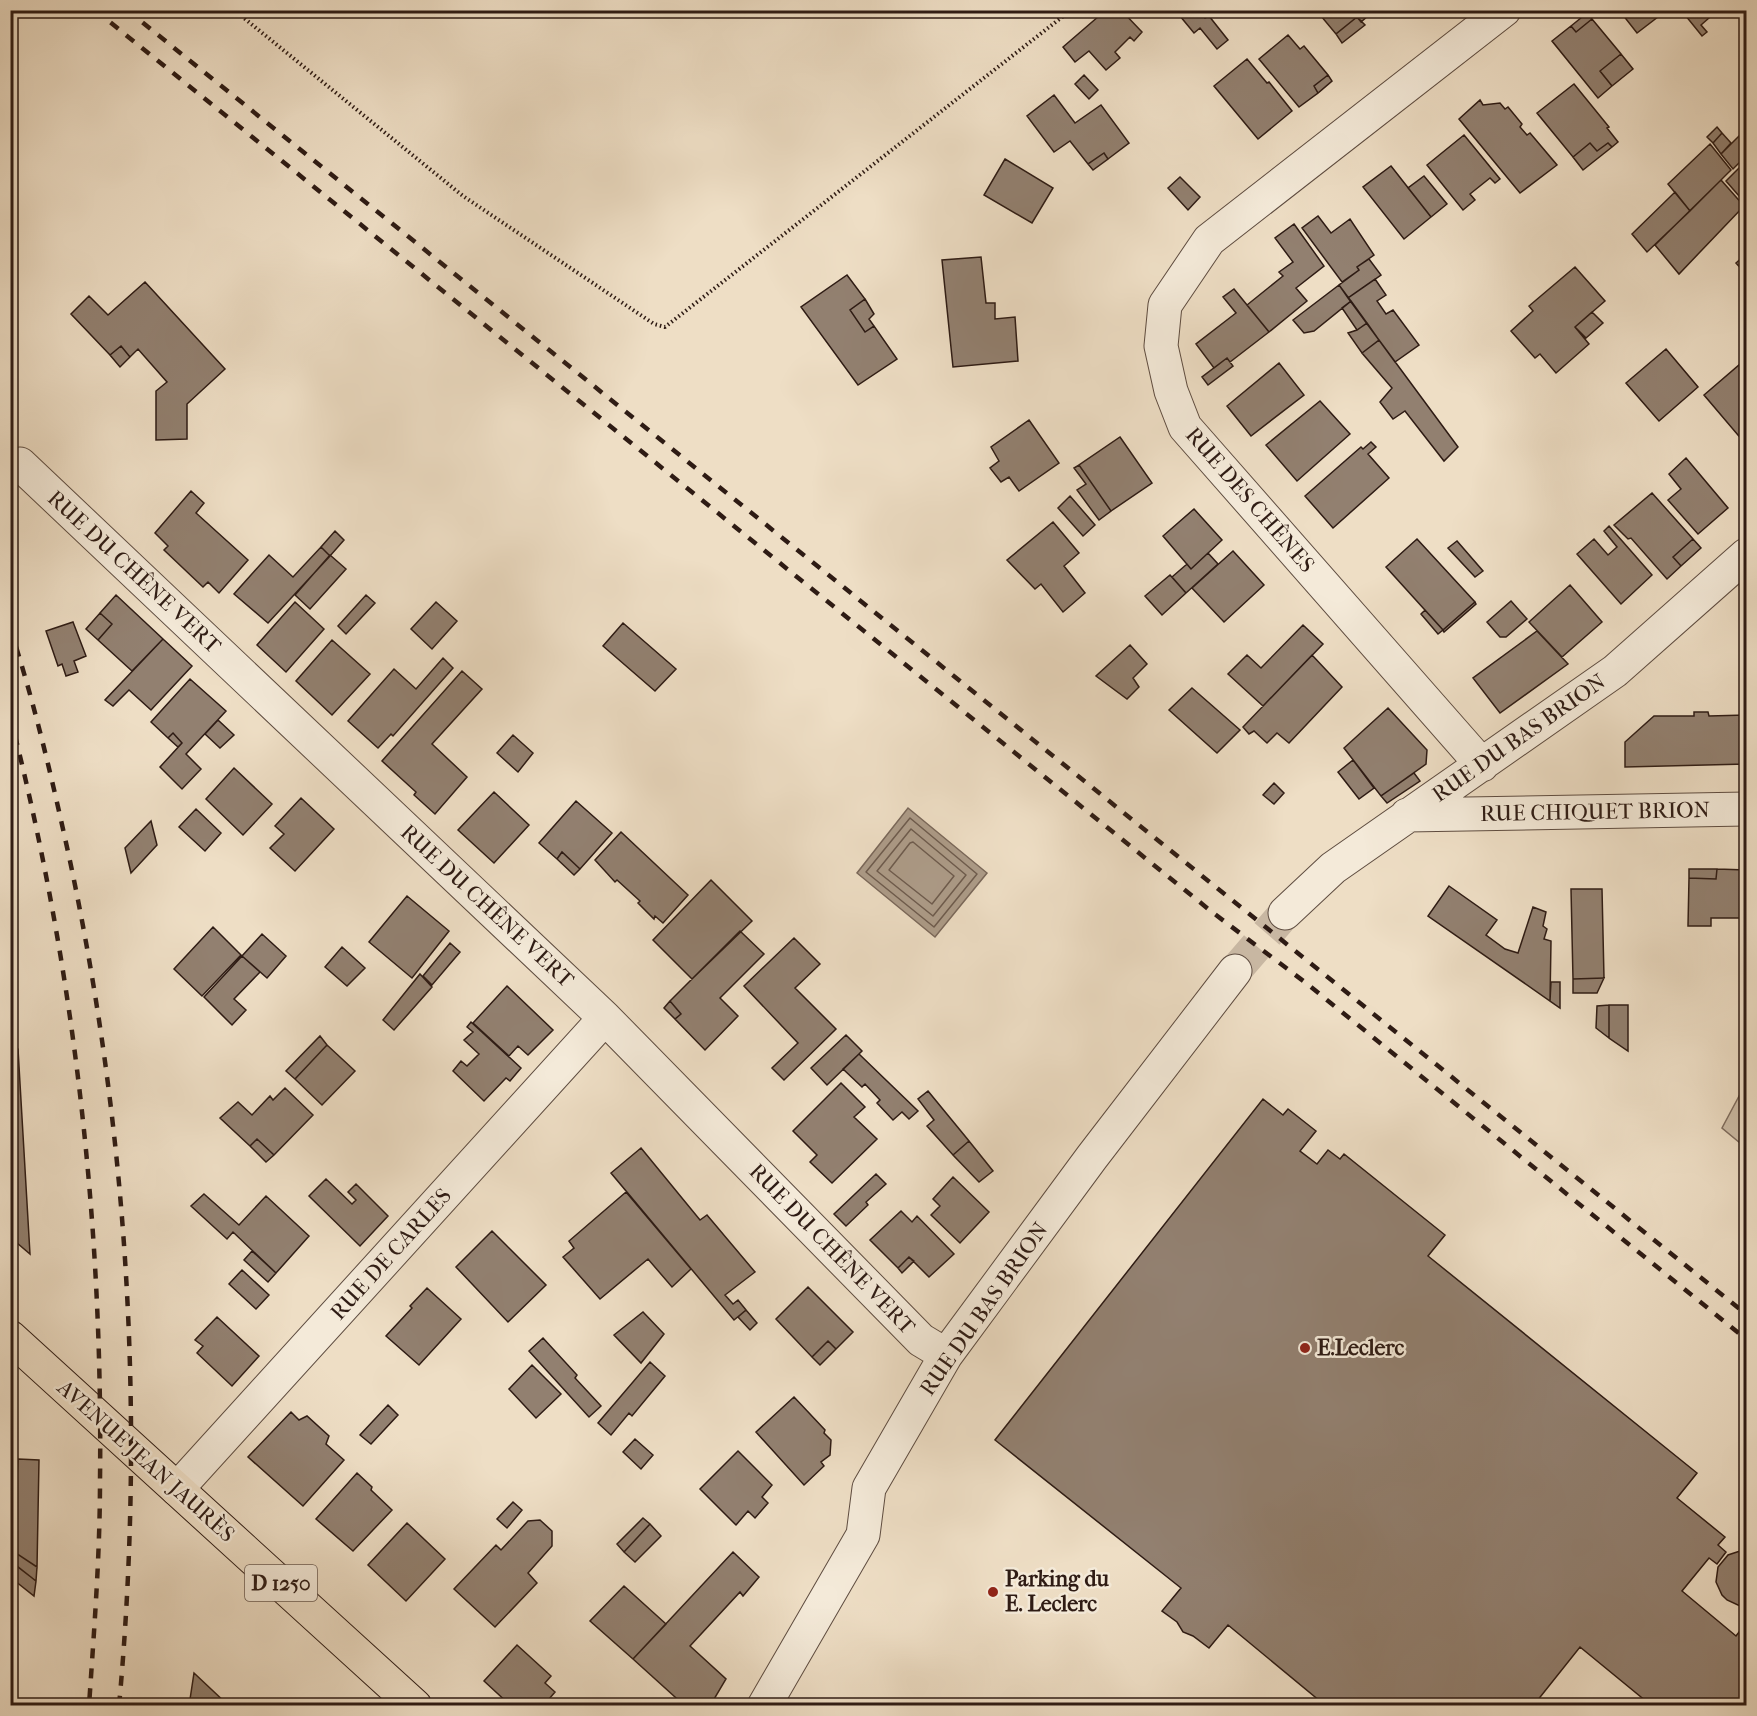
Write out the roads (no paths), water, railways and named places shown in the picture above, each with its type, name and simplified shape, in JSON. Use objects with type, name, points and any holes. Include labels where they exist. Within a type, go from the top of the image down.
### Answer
[{"type":"main road","name":"AVENUE JEAN JAURÈS","points":[[10,1337],[415,1706]]},
{"type":"street","name":"RUE DES CHÊNES","points":[[1482,765],[1185,427],[1171,391],[1161,346],[1165,305],[1209,240],[1504,10]]},
{"type":"street","name":"RUE DU CHÊNE VERT","points":[[20,464],[605,1018],[921,1340],[946,1355]]},
{"type":"street","name":"RUE DU BAS BRION","points":[[1285,913],[1333,868],[1615,671],[1746,555]]},
{"type":"street","name":"RUE CHIQUET BRION","points":[[1407,815],[1746,809]]},
{"type":"street","name":"RUE DU BAS BRION","points":[[764,1706],[863,1535],[869,1488],[946,1355],[1092,1157],[1235,971]]},
{"type":"street","name":"RUE DE CARLES","points":[[177,1489],[605,1018]]},
{"type":"water","points":[[908,808],[987,873],[935,937],[857,873]]},
{"type":"tunnel","points":[[1235,971],[1285,913]]},
{"type":"railway","points":[[95,10],[1212,912],[1306,983],[1746,1339]]},
{"type":"railway","points":[[127,10],[1746,1314]]},
{"type":"railway","points":[[10,628],[50,773],[70,861],[90,966],[106,1071],[118,1176],[126,1282],[131,1494],[127,1600],[119,1706]]},
{"type":"railway","points":[[10,716],[51,904],[80,1095],[90,1191],[100,1384],[100,1508],[89,1706]]},
{"type":"place","name":"E.Leclerc","points":[[1305,1348]]},
{"type":"place","name":"Parking du E. Leclerc","points":[[993,1592]]}]
